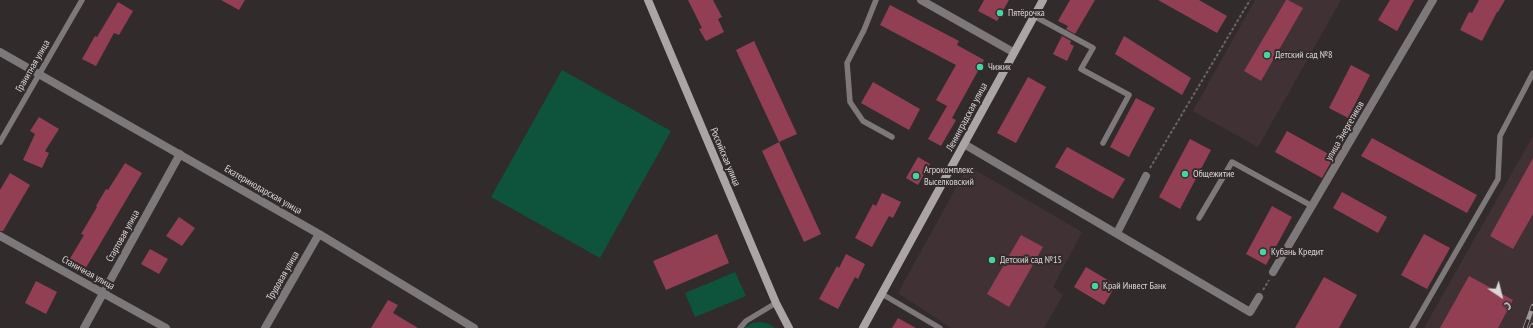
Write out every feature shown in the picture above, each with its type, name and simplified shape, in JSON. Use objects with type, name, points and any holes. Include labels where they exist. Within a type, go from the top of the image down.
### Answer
[{"type":"street","name":"Российская улица","points":[[648,0],[776,303],[787,325],[798,328]]},
{"type":"street","points":[[921,0],[1013,52]]},
{"type":"street","name":"Ленинградская улица","points":[[863,328],[1013,52],[1043,0]]},
{"type":"street","name":"улица Энергетиков","points":[[1273,272],[1433,0]]},
{"type":"street","name":"Екатеринодарская улица","points":[[0,52],[319,234],[474,328]]},
{"type":"street","points":[[964,144],[1250,312],[1259,297]]},
{"type":"street","name":"Стартовая улица","points":[[84,328],[180,154]]},
{"type":"street","points":[[1116,233],[1146,176]]},
{"type":"street","name":"Трудовая улица","points":[[265,328],[319,234]]},
{"type":"street","name":"Станичная улица","points":[[0,236],[166,328]]},
{"type":"lane","name":"Гранитная улица","points":[[0,142],[82,0]]},
{"type":"lane","points":[[876,0],[864,30],[847,63],[850,102],[863,121],[892,137]]},
{"type":"lane","points":[[1034,16],[1093,48],[1082,69],[1129,95],[1103,143]]},
{"type":"lane","points":[[1412,328],[1498,179],[1500,136],[1533,73]]},
{"type":"lane","points":[[1199,218],[1232,162],[1312,206]]},
{"type":"lane","points":[[882,294],[940,328]]},
{"type":"lane","points":[[740,328],[746,321],[776,303]]},
{"type":"path","points":[[1146,176],[1250,0]]},
{"type":"path","points":[[1259,297],[1273,272]]},
{"type":"shaded area","name":"Детский сад №8","points":[[1255,0],[1341,0],[1258,147],[1193,111]]},
{"type":"shaded area","points":[[1533,136],[1533,328],[1424,328]]},
{"type":"shaded area","name":"Детский сад №15","points":[[968,166],[1082,232],[1053,287],[1063,295],[1044,328],[951,328],[898,293]]},
{"type":"green space","points":[[562,70],[671,131],[600,258],[491,197]]},
{"type":"green space","points":[[735,272],[746,296],[695,317],[685,293]]},
{"type":"green space","points":[[761,322],[769,324],[775,328],[744,328],[752,323]]},
{"type":"building","points":[[221,0],[245,0],[239,10]]},
{"type":"building","points":[[688,0],[713,0],[722,17],[718,19],[724,32],[706,41],[699,29],[702,28]]},
{"type":"building","points":[[984,0],[1009,0],[997,21],[978,11]]},
{"type":"building","points":[[1070,0],[1095,0],[1075,34],[1066,29],[1068,26],[1058,21]]},
{"type":"building","points":[[1158,0],[1199,0],[1227,16],[1217,33]]},
{"type":"building","points":[[1286,0],[1303,8],[1261,81],[1244,71]]},
{"type":"building","points":[[1390,0],[1414,0],[1397,31],[1378,20]]},
{"type":"building","points":[[1479,0],[1505,0],[1482,41],[1460,30],[1469,12],[1472,13]]},
{"type":"building","points":[[118,2],[133,11],[119,35],[114,33],[96,66],[82,59],[95,36],[97,37]]},
{"type":"building","points":[[890,5],[959,41],[957,45],[984,60],[952,118],[956,120],[941,146],[928,139],[947,106],[936,100],[956,65],[880,25]]},
{"type":"building","points":[[1062,36],[1071,41],[1070,44],[1074,46],[1067,61],[1053,54]]},
{"type":"building","points":[[1124,36],[1191,78],[1182,95],[1115,54]]},
{"type":"building","points":[[754,41],[797,134],[779,142],[736,50]]},
{"type":"building","points":[[1351,65],[1370,75],[1348,118],[1329,108]]},
{"type":"building","points":[[1028,77],[1046,87],[1016,143],[997,133]]},
{"type":"building","points":[[873,82],[920,109],[909,130],[861,103]]},
{"type":"building","points":[[1136,98],[1155,108],[1129,157],[1110,147]]},
{"type":"building","points":[[39,117],[59,129],[45,151],[49,153],[42,168],[23,160],[35,134],[30,131]]},
{"type":"building","points":[[1287,131],[1334,157],[1322,178],[1275,152]]},
{"type":"building","points":[[1372,138],[1477,195],[1467,213],[1361,156]]},
{"type":"building","name":"Общежитие","points":[[1190,139],[1211,150],[1180,209],[1159,197]]},
{"type":"building","points":[[779,142],[821,234],[804,242],[762,151]]},
{"type":"building","points":[[1067,147],[1125,179],[1113,199],[1055,167]]},
{"type":"building","points":[[918,157],[930,164],[918,185],[906,178]]},
{"type":"building","points":[[1533,158],[1533,214],[1513,249],[1490,236]]},
{"type":"building","points":[[125,163],[142,173],[84,271],[68,262],[84,235],[81,234],[97,207],[96,206],[106,189],[108,190]]},
{"type":"building","points":[[10,173],[30,185],[3,231],[0,231],[0,190]]},
{"type":"building","points":[[1342,192],[1387,217],[1378,233],[1333,208]]},
{"type":"building","points":[[882,193],[901,202],[893,218],[889,216],[872,247],[855,238],[873,204],[876,206]]},
{"type":"building","points":[[1272,206],[1292,217],[1266,265],[1246,254]]},
{"type":"building","points":[[179,217],[195,228],[182,246],[166,236]]},
{"type":"building","points":[[717,234],[729,263],[666,290],[653,261]]},
{"type":"building","points":[[1424,234],[1450,248],[1427,289],[1401,275]]},
{"type":"building","points":[[1021,235],[1043,247],[1009,307],[987,294]]},
{"type":"building","points":[[150,249],[168,259],[159,274],[141,264]]},
{"type":"building","points":[[846,254],[865,264],[858,279],[855,277],[838,309],[819,299],[837,266],[839,268]]},
{"type":"building","name":"Край Инвест Банк","points":[[1086,267],[1116,285],[1104,305],[1074,287]]},
{"type":"building","points":[[1469,276],[1513,300],[1498,328],[1440,328]]},
{"type":"building","points":[[1324,277],[1357,295],[1339,328],[1295,328]]},
{"type":"building","points":[[36,281],[57,292],[46,314],[25,303]]},
{"type":"building","points":[[388,300],[398,305],[393,313],[418,328],[371,328]]},
{"type":"building","points":[[898,318],[916,328],[892,328]]},
{"type":"railway","points":[[1525,328],[1533,306]]},
{"type":"place","name":"Пятёрочка","points":[[1000,13]]},
{"type":"place","name":"Детский сад №8","points":[[1267,55]]},
{"type":"place","name":"Чижик","points":[[980,67]]},
{"type":"place","name":"Общежитие","points":[[1185,174]]},
{"type":"place","name":"Агрокомплекс Выселковский","points":[[916,176]]},
{"type":"place","name":"Кубань Кредит","points":[[1263,252]]},
{"type":"place","name":"Детский сад №15","points":[[992,260]]},
{"type":"place","name":"Край Инвест Банк","points":[[1095,286]]}]
